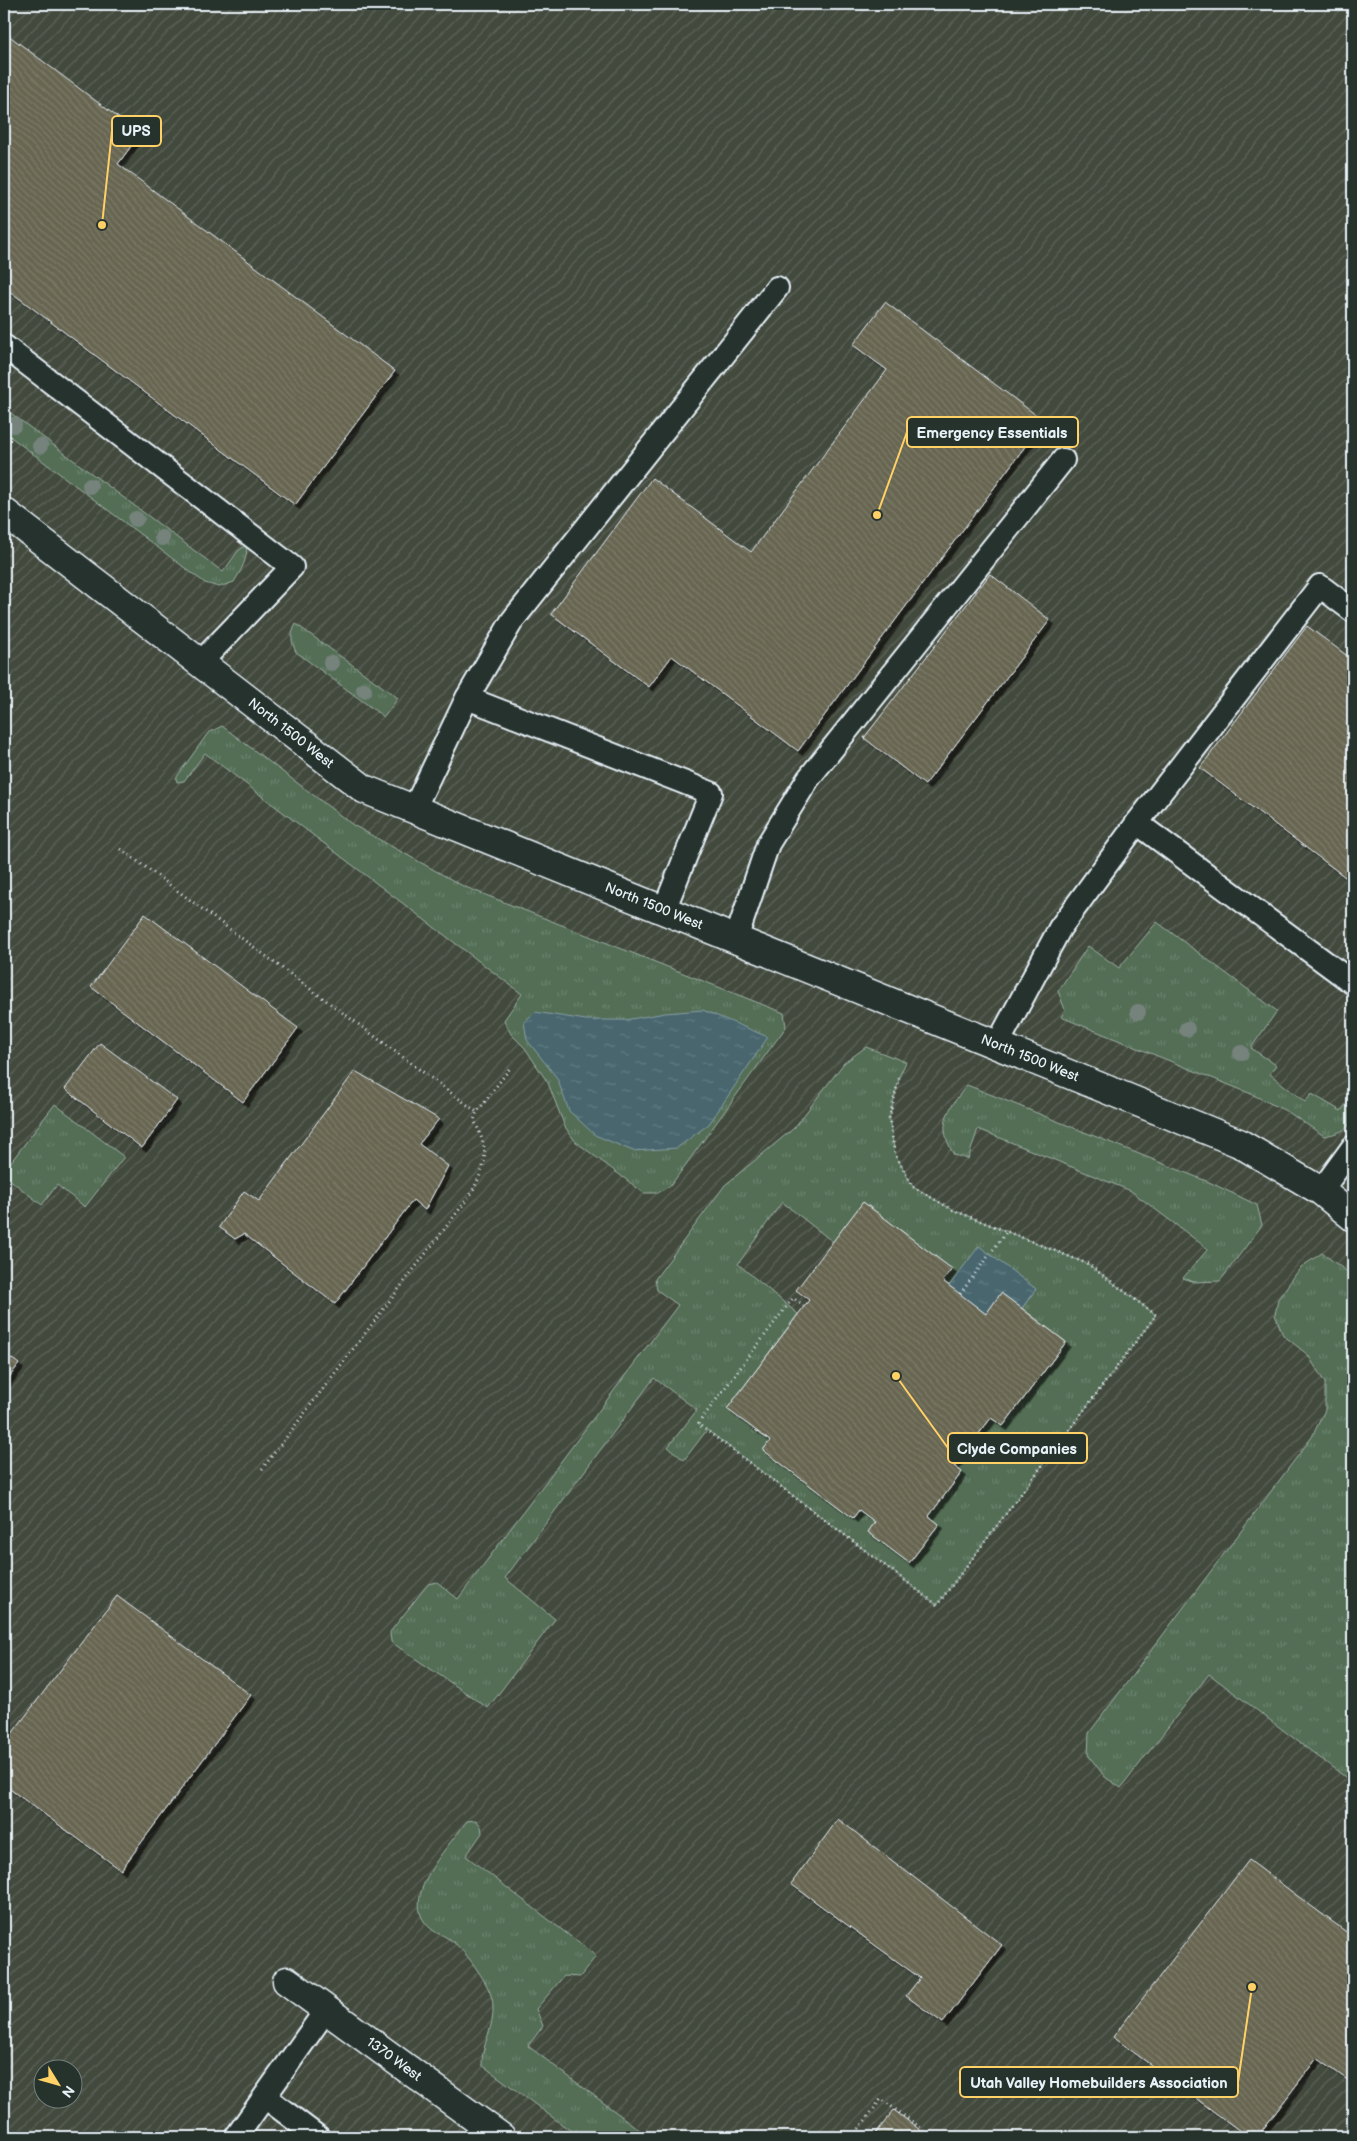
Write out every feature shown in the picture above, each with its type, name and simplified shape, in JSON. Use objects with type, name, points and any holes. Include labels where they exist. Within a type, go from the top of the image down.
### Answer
[{"type":"street","name":"North 1500 West","points":[[4,512],[364,789],[1239,1143],[1320,1191],[1353,1216]]},
{"type":"street","name":"1370 West","points":[[287,1981],[501,2137]]},
{"type":"lane","points":[[414,809],[467,698],[512,621],[777,288]]},
{"type":"lane","points":[[4,346],[292,568],[200,663]]},
{"type":"lane","points":[[736,939],[768,844],[808,779],[1063,460]]},
{"type":"lane","points":[[997,1044],[1060,928],[1137,823],[1320,586],[1353,611]]},
{"type":"lane","points":[[467,698],[711,794],[664,910]]},
{"type":"lane","points":[[1137,823],[1353,983]]},
{"type":"lane","points":[[1320,1191],[1353,1147]]},
{"type":"lane","points":[[236,2137],[326,2010]]},
{"type":"lane","points":[[265,2096],[318,2137]]},
{"type":"path","points":[[121,849],[477,1112]]},
{"type":"path","points":[[262,1469],[471,1194],[484,1169],[484,1141],[474,1120],[477,1112],[510,1068]]},
{"type":"path","points":[[804,1306],[793,1298],[698,1424],[937,1605],[1156,1315],[1088,1264],[953,1210],[913,1187],[895,1154],[889,1118],[900,1075]]},
{"type":"path","points":[[960,1294],[1007,1231]]},
{"type":"path","points":[[853,2137],[881,2100],[933,2137]]},
{"type":"shaded area","points":[[4,4],[1353,4],[1353,2137],[4,2137]]},
{"type":"green space","points":[[4,408],[223,572],[238,551],[246,545],[245,560],[234,582],[219,587],[205,583],[4,432]]},
{"type":"green space","points":[[296,624],[398,698],[384,717],[296,652],[292,638]]},
{"type":"green space","points":[[222,726],[353,825],[463,886],[784,1013],[786,1027],[671,1185],[658,1193],[644,1193],[576,1142],[565,1127],[548,1083],[525,1048],[511,1034],[504,1020],[522,994],[205,753],[184,781],[177,782],[176,778],[208,733]]},
{"type":"green space","points":[[1157,922],[1277,1011],[1251,1048],[1276,1065],[1270,1074],[1305,1102],[1312,1094],[1341,1111],[1353,1096],[1353,1113],[1346,1128],[1334,1134],[1324,1136],[1288,1112],[1249,1093],[1061,1017],[1065,1010],[1058,991],[1088,946],[1119,968]]},
{"type":"green space","points":[[866,1047],[906,1062],[900,1075],[889,1119],[895,1154],[913,1187],[953,1210],[1088,1264],[1156,1315],[937,1605],[707,1430],[684,1460],[668,1447],[697,1410],[654,1378],[505,1578],[555,1619],[488,1708],[391,1642],[390,1632],[428,1584],[437,1582],[458,1599],[678,1305],[657,1290],[655,1279],[725,1185],[794,1128],[844,1063]],"holes":[[[782,1202],[833,1242],[863,1202],[952,1269],[943,1281],[949,1286],[979,1247],[1036,1289],[1022,1308],[1066,1342],[1003,1426],[991,1418],[954,1466],[962,1472],[929,1516],[939,1524],[909,1563],[868,1532],[875,1522],[859,1510],[852,1517],[763,1450],[770,1441],[727,1409],[798,1314],[738,1264]]]},
{"type":"green space","points":[[967,1085],[1209,1182],[1257,1205],[1262,1225],[1220,1281],[1194,1282],[1183,1278],[1208,1249],[1131,1191],[978,1129],[968,1159],[954,1155],[946,1135],[946,1118],[949,1110]]},
{"type":"green space","points":[[55,1104],[124,1157],[85,1207],[57,1185],[42,1205],[4,1175],[4,1171]]},
{"type":"green space","points":[[1322,1253],[1353,1276],[1353,1783],[1209,1674],[1121,1788],[1105,1777],[1088,1755],[1089,1733],[1312,1437],[1325,1410],[1325,1383],[1308,1355],[1283,1335],[1275,1315],[1278,1299],[1301,1267]]},
{"type":"green space","points":[[476,1820],[481,1826],[482,1833],[466,1856],[596,1956],[580,1977],[564,1976],[536,2009],[543,2026],[528,2046],[649,2137],[579,2137],[482,2065],[493,2013],[493,2001],[490,1992],[471,1961],[463,1952],[449,1939],[435,1932],[423,1919],[419,1906],[421,1891],[437,1860],[467,1821]]},
{"type":"water","points":[[703,1010],[768,1037],[709,1124],[677,1148],[633,1151],[595,1135],[569,1111],[557,1078],[527,1040],[524,1022],[535,1012],[586,1020],[625,1020],[665,1013]]},
{"type":"water","points":[[979,1246],[1036,1289],[1022,1308],[1001,1293],[986,1314],[949,1286]]},
{"type":"building","points":[[4,32],[140,134],[118,164],[395,371],[295,505],[4,287]]},
{"type":"building","points":[[885,302],[1044,421],[798,751],[672,656],[649,687],[551,614],[652,478],[751,552],[887,370],[853,345]]},
{"type":"building","points":[[990,574],[1050,620],[925,785],[864,738]]},
{"type":"building","points":[[1307,626],[1353,660],[1353,883],[1200,768]]},
{"type":"building","points":[[145,914],[298,1028],[243,1102],[91,987]]},
{"type":"building","points":[[100,1043],[177,1100],[142,1148],[65,1089]]},
{"type":"building","points":[[355,1071],[439,1119],[419,1144],[448,1166],[425,1210],[413,1200],[335,1304],[244,1234],[235,1239],[219,1227],[244,1191],[259,1201]]},
{"type":"building","points":[[863,1202],[952,1269],[943,1281],[986,1314],[1001,1293],[1066,1342],[1003,1426],[991,1418],[954,1466],[962,1472],[929,1516],[939,1524],[909,1563],[868,1532],[875,1522],[859,1510],[853,1518],[763,1450],[770,1441],[727,1409],[809,1300],[796,1290]]},
{"type":"building","points":[[4,1353],[19,1364],[4,1384]]},
{"type":"building","points":[[117,1596],[251,1695],[121,1870],[4,1785],[4,1744]]},
{"type":"building","points":[[838,1819],[1002,1945],[943,2023],[906,1996],[920,1978],[791,1884]]},
{"type":"building","points":[[1249,1860],[1353,1937],[1353,2084],[1317,2058],[1257,2137],[1248,2137],[1113,2037]]},
{"type":"building","points":[[894,2110],[929,2137],[873,2137]]},
{"type":"place","name":"UPS","points":[[102,225]]},
{"type":"place","name":"Emergency Essentials","points":[[877,515]]},
{"type":"place","name":"Clyde Companies","points":[[896,1376]]},
{"type":"place","name":"Utah Valley Homebuilders Association","points":[[1252,1987]]}]
